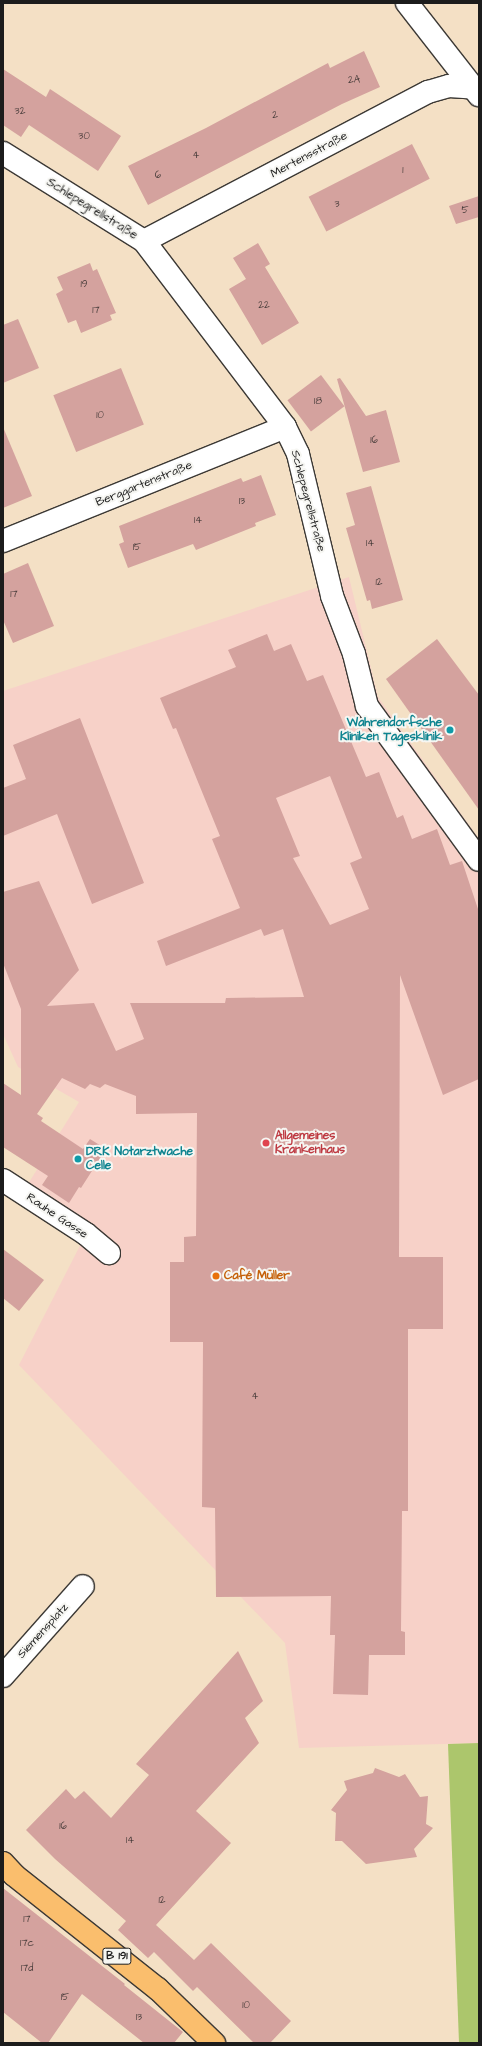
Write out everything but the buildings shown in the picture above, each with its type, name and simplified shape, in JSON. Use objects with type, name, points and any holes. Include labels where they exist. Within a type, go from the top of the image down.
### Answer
[{"type":"main road","name":"B 191","points":[[6,1869],[158,1989],[214,2043]]},
{"type":"street","points":[[407,3],[477,90]]},
{"type":"street","name":"Mertensstraße","points":[[144,241],[428,92],[449,86],[477,90]]},
{"type":"street","name":"Schlepegrellstraße","points":[[3,153],[144,241],[285,427],[298,454],[332,596],[354,654],[367,706],[479,860]]},
{"type":"street","name":"Berggartenstraße","points":[[3,542],[285,427]]},
{"type":"street","name":"Rauhe Gasse","points":[[3,1180],[86,1234],[109,1253]]},
{"type":"street","name":"Siemensplatz","points":[[3,1676],[83,1586]]},
{"type":"shaded area","name":"Allgemeines Krankenhaus","points":[[349,577],[378,697],[479,839],[479,1743],[299,1748],[285,1643],[19,1365],[91,1224],[28,1184],[79,1102],[18,1067],[3,1034],[3,691]]},
{"type":"green space","points":[[479,1743],[479,2043],[459,2043],[448,1744]]},
{"type":"place","name":"Wahrendorfsche Kliniken Tagesklinik","points":[[450,730]]},
{"type":"place","name":"Allgemeines Krankenhaus","points":[[266,1143]]},
{"type":"place","name":"DRK Notarztwache Celle","points":[[78,1159]]},
{"type":"place","name":"Café Müller","points":[[216,1276]]}]
